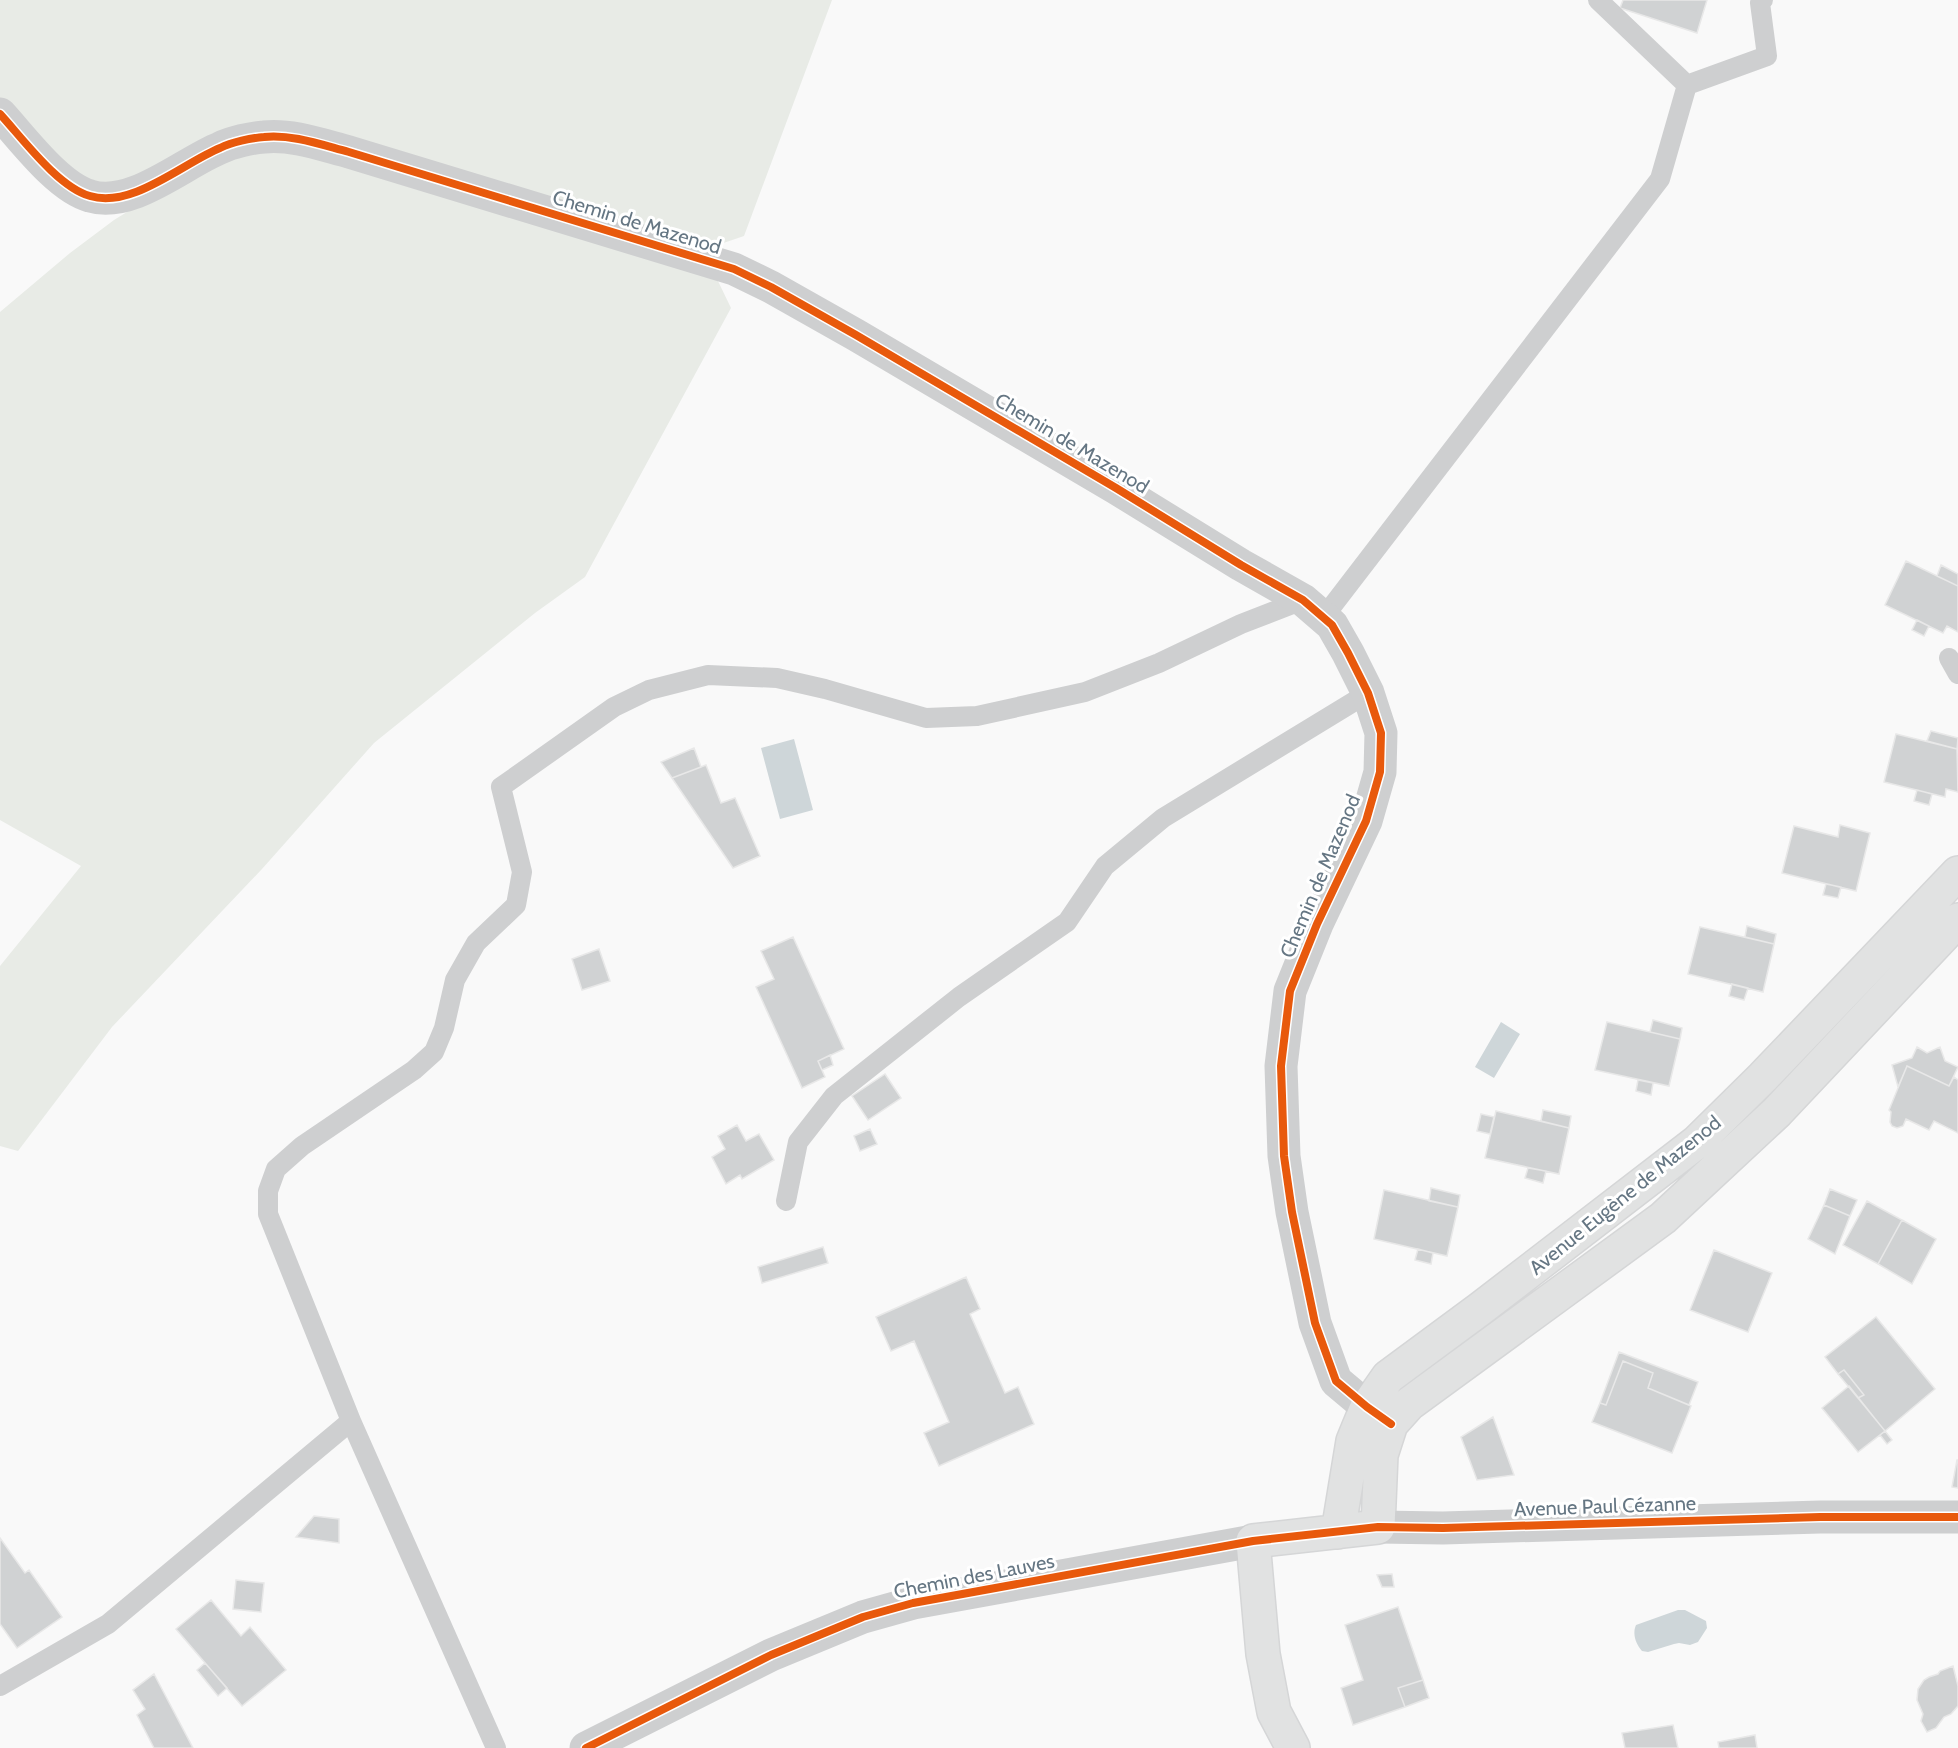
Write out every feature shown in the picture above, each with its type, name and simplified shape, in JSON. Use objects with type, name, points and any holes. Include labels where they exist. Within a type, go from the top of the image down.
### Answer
[{"type":"street","name":"Chemin de Mazenod","points":[[0,114],[64,182],[91,197],[115,198],[142,190],[221,147],[265,137],[303,140],[734,269],[771,286],[1116,488],[1313,609],[1332,625],[1368,693],[1381,734],[1380,771],[1366,821],[1317,924],[1290,991],[1281,1066],[1284,1156],[1292,1212],[1315,1323],[1336,1381],[1379,1416]]},
{"type":"street","name":"Avenue Eugène de Mazenod","points":[[1378,1527],[1381,1455],[1379,1416],[1388,1377],[1697,1142],[1763,1077],[1958,873]]},
{"type":"street","name":"Avenue Eugène de Mazenod","points":[[1338,1532],[1353,1441],[1379,1416],[1409,1404],[1663,1218],[1777,1112],[1958,920]]},
{"type":"street","name":"Avenue Paul Cézanne","points":[[1253,1541],[1378,1527],[1443,1528],[1820,1517],[1958,1517]]},
{"type":"street","name":"Chemin des Lauves","points":[[586,1748],[771,1655],[863,1617],[913,1603],[1253,1541]]},
{"type":"street","points":[[1253,1541],[1263,1654],[1274,1712],[1293,1748]]},
{"type":"lane","points":[[1598,0],[1688,85]]},
{"type":"lane","points":[[1688,85],[1767,56],[1760,3],[1763,0]]},
{"type":"lane","points":[[496,1748],[351,1421],[268,1214],[268,1191],[276,1169],[302,1146],[414,1070],[434,1052],[444,1029],[455,980],[476,942],[516,905],[522,872],[501,787],[614,707],[649,690],[708,675],[777,678],[825,689],[926,718],[977,716],[1085,692],[1160,663],[1241,624],[1313,609],[1660,179],[1688,85]]},
{"type":"lane","points":[[786,1201],[798,1142],[834,1096],[958,997],[1067,922],[1105,866],[1163,818],[1368,693]]},
{"type":"lane","points":[[0,1686],[108,1624],[351,1421]]},
{"type":"shaded area","points":[[0,0],[832,0],[744,236],[694,253],[271,129],[99,199],[0,103]]},
{"type":"shaded area","points":[[263,149],[334,156],[717,279],[731,308],[585,577],[535,613],[374,743],[262,869],[112,1027],[18,1151],[0,1146],[0,966],[81,866],[0,820],[0,312],[70,253],[181,174]]},
{"type":"shaded area","points":[[794,739],[813,810],[780,819],[761,748]]},
{"type":"shaded area","points":[[1501,1022],[1520,1034],[1494,1078],[1475,1067]]},
{"type":"shaded area","points":[[1678,1610],[1685,1610],[1706,1621],[1707,1628],[1698,1642],[1690,1645],[1679,1643],[1648,1652],[1642,1651],[1635,1639],[1636,1625]]},
{"type":"building","points":[[1623,0],[1707,0],[1697,33],[1620,8]]},
{"type":"building","points":[[1906,561],[1958,586],[1958,632],[1947,626],[1943,633],[1885,605]]},
{"type":"building","points":[[1941,565],[1958,574],[1958,586],[1937,576]]},
{"type":"building","points":[[1917,620],[1929,626],[1924,636],[1912,630]]},
{"type":"building","points":[[1931,731],[1958,738],[1957,749],[1927,741]]},
{"type":"building","points":[[1896,734],[1957,749],[1958,792],[1946,789],[1945,797],[1884,782]]},
{"type":"building","points":[[694,748],[701,767],[672,778],[661,762]]},
{"type":"building","points":[[706,765],[721,803],[735,798],[760,856],[733,868],[672,778]]},
{"type":"building","points":[[1917,790],[1932,794],[1929,805],[1914,801]]},
{"type":"building","points":[[1840,825],[1870,833],[1856,891],[1782,873],[1794,826],[1838,837]]},
{"type":"building","points":[[1826,884],[1841,887],[1838,898],[1823,895]]},
{"type":"building","points":[[1747,926],[1776,934],[1774,944],[1745,937]]},
{"type":"building","points":[[1700,927],[1774,944],[1763,992],[1688,974]]},
{"type":"building","points":[[793,937],[844,1049],[818,1061],[825,1077],[802,1088],[756,987],[774,979],[761,951]]},
{"type":"building","points":[[599,949],[610,981],[582,990],[572,959]]},
{"type":"building","points":[[1732,984],[1748,988],[1744,1000],[1729,996]]},
{"type":"building","points":[[1653,1020],[1682,1028],[1680,1039],[1650,1032]]},
{"type":"building","points":[[1607,1022],[1680,1039],[1669,1086],[1595,1070]]},
{"type":"building","points":[[1917,1047],[1927,1053],[1940,1047],[1945,1061],[1958,1067],[1949,1086],[1907,1066],[1898,1087],[1892,1065],[1912,1058]]},
{"type":"building","points":[[830,1055],[833,1065],[822,1070],[818,1061]]},
{"type":"building","points":[[1907,1066],[1949,1086],[1954,1077],[1958,1080],[1958,1133],[1934,1121],[1929,1130],[1906,1119],[1903,1126],[1897,1128],[1892,1126],[1889,1110]]},
{"type":"building","points":[[885,1074],[901,1098],[868,1120],[852,1096]]},
{"type":"building","points":[[1638,1080],[1653,1083],[1651,1095],[1636,1091]]},
{"type":"building","points":[[1543,1110],[1571,1116],[1569,1128],[1541,1121]]},
{"type":"building","points":[[1496,1111],[1569,1128],[1559,1174],[1485,1158]]},
{"type":"building","points":[[1481,1114],[1494,1117],[1490,1134],[1477,1131]]},
{"type":"building","points":[[737,1125],[746,1141],[759,1134],[774,1160],[742,1179],[740,1175],[726,1184],[712,1157],[725,1149],[718,1136]]},
{"type":"building","points":[[870,1129],[877,1144],[860,1151],[854,1136]]},
{"type":"building","points":[[1528,1168],[1546,1171],[1543,1183],[1525,1178]]},
{"type":"building","points":[[1431,1188],[1460,1195],[1458,1207],[1429,1201]]},
{"type":"building","points":[[1830,1189],[1857,1200],[1850,1216],[1824,1205]]},
{"type":"building","points":[[1384,1190],[1458,1207],[1447,1256],[1374,1239]]},
{"type":"building","points":[[1867,1201],[1902,1220],[1878,1264],[1843,1245]]},
{"type":"building","points":[[1824,1205],[1850,1216],[1835,1254],[1808,1239]]},
{"type":"building","points":[[1902,1220],[1936,1239],[1912,1284],[1878,1264]]},
{"type":"building","points":[[823,1247],[828,1263],[762,1283],[758,1267]]},
{"type":"building","points":[[1418,1249],[1433,1253],[1431,1264],[1415,1260]]},
{"type":"building","points":[[1714,1250],[1772,1273],[1748,1332],[1690,1310]]},
{"type":"building","points":[[966,1277],[980,1309],[970,1314],[1005,1393],[1018,1387],[1034,1424],[939,1466],[924,1433],[949,1422],[914,1341],[891,1351],[876,1317]]},
{"type":"building","points":[[1876,1317],[1935,1389],[1885,1431],[1858,1398],[1864,1395],[1844,1370],[1838,1374],[1825,1357]]},
{"type":"building","points":[[1619,1352],[1698,1382],[1689,1405],[1648,1388],[1653,1373],[1623,1361],[1606,1405],[1600,1403]]},
{"type":"building","points":[[1623,1361],[1653,1373],[1648,1388],[1691,1406],[1672,1453],[1592,1422],[1600,1403],[1606,1405]]},
{"type":"building","points":[[1844,1370],[1864,1395],[1858,1398],[1838,1374]]},
{"type":"building","points":[[1849,1386],[1885,1431],[1858,1452],[1822,1408]]},
{"type":"building","points":[[1493,1417],[1514,1475],[1477,1480],[1461,1437]]},
{"type":"building","points":[[1885,1431],[1892,1440],[1887,1444],[1880,1435]]},
{"type":"building","points":[[1958,1460],[1958,1488],[1952,1487]]},
{"type":"building","points":[[314,1516],[339,1519],[339,1543],[296,1537]]},
{"type":"building","points":[[0,1538],[25,1573],[29,1570],[62,1617],[17,1648],[0,1624]]},
{"type":"building","points":[[1392,1574],[1394,1587],[1382,1587],[1377,1575]]},
{"type":"building","points":[[236,1580],[264,1583],[261,1612],[233,1609]]},
{"type":"building","points":[[211,1600],[241,1636],[250,1627],[286,1670],[242,1706],[176,1629]]},
{"type":"building","points":[[1398,1607],[1423,1680],[1398,1688],[1405,1707],[1353,1725],[1341,1688],[1363,1680],[1345,1625]]},
{"type":"building","points":[[205,1663],[227,1688],[218,1696],[197,1670]]},
{"type":"building","points":[[1953,1666],[1958,1686],[1958,1706],[1951,1714],[1944,1717],[1936,1728],[1927,1732],[1921,1721],[1923,1714],[1917,1700],[1918,1689],[1924,1680]]},
{"type":"building","points":[[154,1674],[193,1748],[154,1748],[137,1715],[145,1709],[133,1690]]},
{"type":"building","points":[[1423,1680],[1429,1698],[1405,1707],[1398,1688]]},
{"type":"building","points":[[1673,1725],[1678,1748],[1625,1748],[1622,1733]]},
{"type":"building","points":[[1755,1735],[1757,1748],[1719,1748],[1718,1742]]},
{"type":"cycle path","points":[[0,114],[54,173],[78,191],[90,196],[106,198],[123,196],[157,182],[230,144],[259,138],[285,137],[349,152],[734,269],[856,335],[1116,488],[1241,565],[1303,600],[1332,625],[1368,693],[1381,733],[1380,772],[1366,821],[1317,924],[1290,991],[1281,1066],[1284,1156],[1292,1212],[1315,1323],[1336,1381],[1391,1424]]},
{"type":"cycle path","points":[[586,1748],[771,1655],[863,1617],[913,1603],[1253,1541],[1378,1527],[1443,1528],[1820,1517],[1958,1517]]}]
